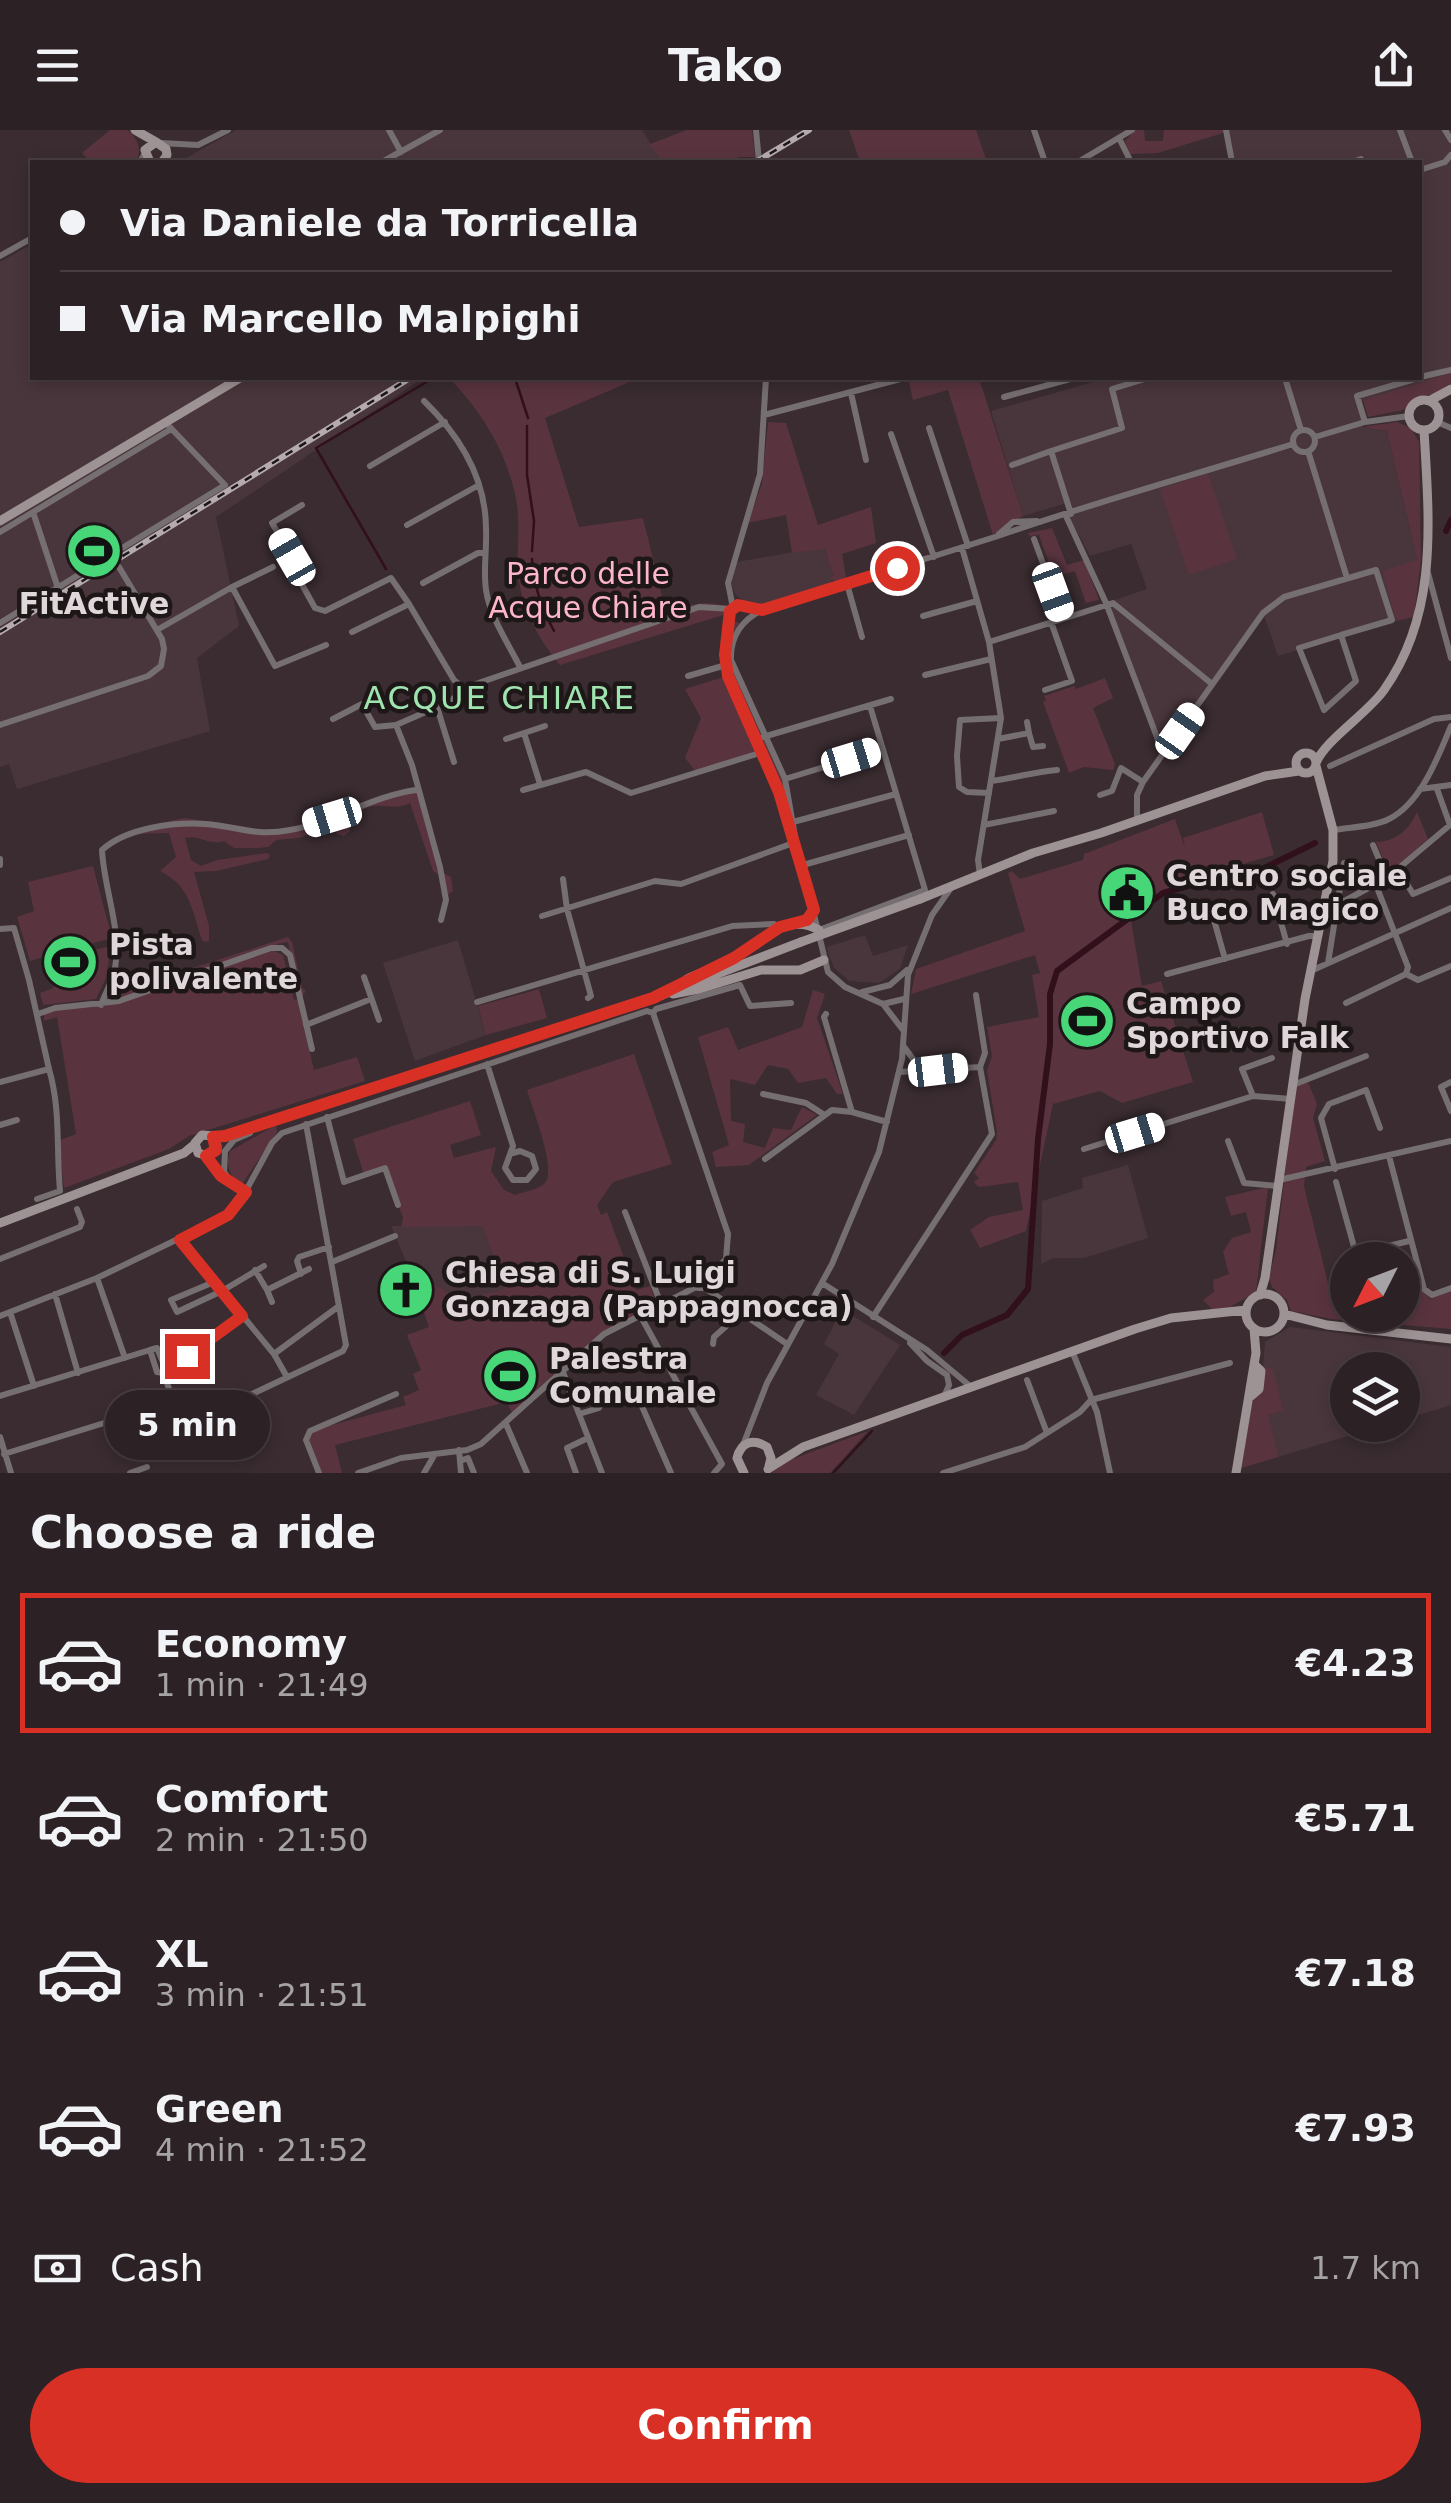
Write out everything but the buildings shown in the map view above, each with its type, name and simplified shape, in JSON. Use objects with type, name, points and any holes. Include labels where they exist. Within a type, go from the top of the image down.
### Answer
[{"type":"main road","points":[[135,130],[164,153]]},
{"type":"main road","points":[[135,130],[145,157],[164,153]]},
{"type":"main road","points":[[0,522],[169,426],[237,380]]},
{"type":"main road","points":[[1424,430],[1412,424],[1410,408],[1416,402],[1429,401],[1451,390]]},
{"type":"main road","points":[[0,1214],[207,1148],[225,1136],[657,997],[1033,853],[1265,776],[1334,739],[1363,715],[1385,689],[1406,652],[1422,610],[1428,573],[1424,430],[1451,390]]},
{"type":"main road","points":[[1429,401],[1437,416]]},
{"type":"main road","points":[[1265,776],[1302,772],[1316,764],[1334,739]]},
{"type":"main road","points":[[1265,1295],[1305,1000],[1333,862],[1333,830],[1316,764],[1303,754]]},
{"type":"main road","points":[[1303,754],[1295,764],[1321,787]]},
{"type":"main road","points":[[657,997],[734,958],[780,927],[807,920],[814,910]]},
{"type":"main road","points":[[798,924],[819,930]]},
{"type":"main road","points":[[657,997],[699,990],[761,970],[804,969],[824,960]]},
{"type":"main road","points":[[0,1222],[39,1203]]},
{"type":"main road","points":[[1246,1314],[1249,1302],[1265,1295]]},
{"type":"main road","points":[[1265,1295],[1280,1303],[1282,1319]]},
{"type":"main road","points":[[734,1473],[742,1446],[751,1442],[785,1450],[803,1447],[1171,1318],[1229,1313],[1246,1314],[1259,1331],[1236,1473]]},
{"type":"main road","points":[[1259,1331],[1282,1319],[1451,1339]]},
{"type":"main road","points":[[765,1446],[770,1458],[766,1471]]},
{"type":"main road","points":[[766,1471],[803,1447]]},
{"type":"main road","points":[[738,1458],[744,1473]]},
{"type":"street","points":[[164,153],[204,143],[228,130]]},
{"type":"street","points":[[389,130],[401,152]]},
{"type":"street","points":[[386,160],[440,130]]},
{"type":"street","points":[[756,130],[760,160]]},
{"type":"street","points":[[1034,130],[1043,160]]},
{"type":"street","points":[[1081,160],[1132,130]]},
{"type":"street","points":[[1226,130],[1232,160]]},
{"type":"street","points":[[1400,130],[1411,160]]},
{"type":"street","points":[[1446,130],[1451,140]]},
{"type":"street","points":[[1118,138],[1130,160]]},
{"type":"street","points":[[1422,169],[1445,162],[1451,155]]},
{"type":"street","points":[[0,256],[30,239]]},
{"type":"street","points":[[1422,376],[1451,370]]},
{"type":"street","points":[[744,622],[736,611],[728,583],[760,474],[767,380]]},
{"type":"street","points":[[764,415],[897,380]]},
{"type":"street","points":[[1004,397],[1067,380]]},
{"type":"street","points":[[1012,465],[1122,428],[1112,389],[1114,380]]},
{"type":"street","points":[[1112,389],[1141,380]]},
{"type":"street","points":[[1287,380],[1301,430]]},
{"type":"street","points":[[1365,422],[1357,396],[1409,380]]},
{"type":"street","points":[[851,394],[866,460]]},
{"type":"street","points":[[424,401],[445,422],[464,451],[479,485],[486,530],[486,594],[520,668]]},
{"type":"street","points":[[1315,437],[1365,422],[1409,416]]},
{"type":"street","points":[[1437,416],[1451,428]]},
{"type":"street","points":[[370,466],[445,422]]},
{"type":"street","points":[[0,623],[225,485],[169,426]]},
{"type":"street","points":[[930,428],[989,642],[1000,718],[978,860],[980,874]]},
{"type":"street","points":[[1301,430],[1315,437],[1314,447],[1308,452]]},
{"type":"street","points":[[1301,430],[1293,437],[1293,444],[1308,452]]},
{"type":"street","points":[[891,434],[934,556]]},
{"type":"street","points":[[334,720],[362,704],[376,727],[396,725],[459,696],[464,688],[707,606],[762,610],[996,538],[1013,522],[1043,522],[1069,515],[1293,444]]},
{"type":"street","points":[[1051,451],[1069,515],[1163,754]]},
{"type":"street","points":[[1308,452],[1347,578]]},
{"type":"street","points":[[0,532],[85,476]]},
{"type":"street","points":[[407,526],[479,485]]},
{"type":"street","points":[[302,506],[272,523],[319,611],[391,578],[454,680],[464,688]]},
{"type":"street","points":[[32,512],[58,588]]},
{"type":"street","points":[[1034,539],[1063,618]]},
{"type":"street","points":[[423,583],[484,553]]},
{"type":"street","points":[[0,725],[156,672],[161,666],[164,649],[157,630],[119,567]]},
{"type":"street","points":[[157,630],[273,568]]},
{"type":"street","points":[[1137,821],[1137,795],[1143,782],[1263,613],[1274,602],[1376,570],[1392,620],[1388,622],[1341,635],[1299,648],[1324,710],[1356,681],[1341,635]]},
{"type":"street","points":[[1428,573],[1447,631],[1451,658]]},
{"type":"street","points":[[847,584],[862,637]]},
{"type":"street","points":[[232,588],[275,666],[326,645]]},
{"type":"street","points":[[924,616],[977,601]]},
{"type":"street","points":[[352,632],[409,604]]},
{"type":"street","points":[[989,642],[1116,604],[1212,684]]},
{"type":"street","points":[[1422,610],[1429,607],[1438,612]]},
{"type":"street","points":[[729,665],[744,622],[762,610]]},
{"type":"street","points":[[736,611],[744,622]]},
{"type":"street","points":[[736,611],[729,665],[761,737],[785,779],[796,842]]},
{"type":"street","points":[[1045,690],[1072,681],[1051,622]]},
{"type":"street","points":[[925,674],[990,659]]},
{"type":"street","points":[[688,676],[729,665]]},
{"type":"street","points":[[761,737],[891,699]]},
{"type":"street","points":[[819,930],[925,890],[870,706]]},
{"type":"street","points":[[437,707],[454,762]]},
{"type":"street","points":[[1330,766],[1447,716],[1449,708]]},
{"type":"street","points":[[989,793],[967,792],[960,787],[960,720],[1000,718]]},
{"type":"street","points":[[1027,722],[1033,748],[1043,746]]},
{"type":"street","points":[[396,725],[412,765],[442,877],[446,900],[441,920]]},
{"type":"street","points":[[506,739],[545,726]]},
{"type":"street","points":[[1333,830],[1386,821],[1407,805],[1420,789],[1451,726]]},
{"type":"street","points":[[998,738],[1029,732]]},
{"type":"street","points":[[524,733],[540,784]]},
{"type":"street","points":[[761,737],[803,865],[828,972],[840,984],[882,1004],[903,1030]]},
{"type":"street","points":[[785,779],[883,749]]},
{"type":"street","points":[[523,790],[586,772],[631,793],[763,752]]},
{"type":"street","points":[[1100,795],[1112,792],[1121,768],[1143,782]]},
{"type":"street","points":[[991,780],[1057,770]]},
{"type":"street","points":[[1420,789],[1451,785]]},
{"type":"street","points":[[1337,905],[1387,878],[1450,825],[1437,789]]},
{"type":"street","points":[[101,1005],[115,974],[118,943],[102,870],[102,850],[112,841],[149,829],[206,824],[248,833],[290,830],[383,796],[416,790]]},
{"type":"street","points":[[793,822],[896,794]]},
{"type":"street","points":[[984,825],[1054,812]]},
{"type":"street","points":[[803,865],[909,835]]},
{"type":"street","points":[[542,916],[655,880],[681,884],[796,842]]},
{"type":"street","points":[[1373,845],[1387,878]]},
{"type":"street","points":[[1328,964],[1344,863]]},
{"type":"street","points":[[1398,868],[1414,894],[1451,878]]},
{"type":"street","points":[[563,878],[566,908],[591,996],[588,998]]},
{"type":"street","points":[[1346,1003],[1406,974],[1408,967],[1376,885]]},
{"type":"street","points":[[922,1071],[910,1059],[904,1040],[904,999],[912,965],[932,915],[952,886]]},
{"type":"street","points":[[1273,894],[1287,944]]},
{"type":"street","points":[[1313,970],[1451,908]]},
{"type":"street","points":[[1212,914],[1225,960]]},
{"type":"street","points":[[477,1002],[746,928],[774,924]]},
{"type":"street","points":[[0,929],[14,928],[58,1103],[56,1150],[60,1191],[39,1203]]},
{"type":"street","points":[[1167,974],[1320,936]]},
{"type":"street","points":[[1297,941],[1316,950]]},
{"type":"street","points":[[38,1014],[54,1008],[101,1005],[271,948],[282,948],[290,955],[312,1049]]},
{"type":"street","points":[[881,989],[912,965]]},
{"type":"street","points":[[1406,974],[1418,980],[1451,966]]},
{"type":"street","points":[[364,977],[379,1020]]},
{"type":"street","points":[[654,1012],[656,1008],[740,985],[750,1006],[791,1003]]},
{"type":"street","points":[[860,992],[894,991],[904,999]]},
{"type":"street","points":[[873,1317],[989,1141],[992,1127],[980,1067],[985,1053],[976,994]]},
{"type":"street","points":[[306,1025],[372,999]]},
{"type":"street","points":[[882,1004],[904,999]]},
{"type":"street","points":[[0,1316],[97,1278],[228,1215],[282,1133],[647,1011],[654,1012]]},
{"type":"street","points":[[358,1473],[401,1458],[481,1444],[604,1334],[703,1285],[728,1257],[728,1234],[654,1012]]},
{"type":"street","points":[[826,1014],[852,1112]]},
{"type":"street","points":[[742,1446],[748,1440],[754,1417],[787,1344],[822,1284],[872,1172],[900,1072],[904,1040]]},
{"type":"street","points":[[1293,1085],[1366,1056]]},
{"type":"street","points":[[1253,1096],[1242,1069],[1272,1058]]},
{"type":"street","points":[[486,1064],[513,1153]]},
{"type":"street","points":[[900,1072],[980,1067]]},
{"type":"street","points":[[1,1079],[49,1069]]},
{"type":"street","points":[[1451,1082],[1441,1086],[1451,1111]]},
{"type":"street","points":[[1334,1169],[1322,1112],[1329,1104],[1366,1090],[1380,1128]]},
{"type":"street","points":[[763,1094],[806,1103],[823,1114]]},
{"type":"street","points":[[1084,1149],[1253,1096],[1291,1099]]},
{"type":"street","points":[[765,1159],[823,1114],[836,1110],[887,1122]]},
{"type":"street","points":[[327,1118],[344,1182],[385,1168],[398,1204]]},
{"type":"street","points":[[0,1125],[17,1120]]},
{"type":"street","points":[[233,1184],[223,1165],[224,1150],[234,1140],[269,1122]]},
{"type":"street","points":[[154,1440],[343,1351],[346,1345],[306,1124]]},
{"type":"street","points":[[1228,1141],[1244,1183],[1278,1183],[1389,1156],[1403,1149],[1451,1141]]},
{"type":"street","points":[[207,1148],[213,1166],[246,1192]]},
{"type":"street","points":[[520,1151],[532,1156],[536,1170],[527,1180],[513,1180],[508,1175],[506,1162],[513,1153],[520,1151]]},
{"type":"street","points":[[1389,1156],[1408,1241],[1424,1288],[1432,1295],[1451,1288]]},
{"type":"street","points":[[1336,1182],[1356,1254],[1408,1241]]},
{"type":"street","points":[[0,1259],[80,1227],[78,1209]]},
{"type":"street","points":[[625,1212],[661,1304]]},
{"type":"street","points":[[332,1262],[395,1236]]},
{"type":"street","points":[[180,1240],[274,1354],[287,1378]]},
{"type":"street","points":[[266,1290],[305,1272],[297,1262],[299,1257],[329,1247]]},
{"type":"street","points":[[214,1282],[171,1300],[177,1312],[264,1266]]},
{"type":"street","points":[[254,1270],[272,1302]]},
{"type":"street","points":[[97,1278],[124,1358]]},
{"type":"street","points":[[822,1284],[927,1350],[971,1386]]},
{"type":"street","points":[[703,1285],[787,1344]]},
{"type":"street","points":[[54,1294],[78,1372]]},
{"type":"street","points":[[274,1354],[339,1306]]},
{"type":"street","points":[[10,1312],[34,1386]]},
{"type":"street","points":[[713,1344],[714,1338],[741,1314]]},
{"type":"street","points":[[640,1315],[722,1464],[714,1473]]},
{"type":"street","points":[[0,1396],[150,1350],[157,1372],[163,1373],[242,1316]]},
{"type":"street","points":[[910,1342],[947,1375],[944,1397]]},
{"type":"street","points":[[1072,1351],[1097,1412],[1110,1473]]},
{"type":"street","points":[[944,1473],[1025,1447],[1080,1412],[1091,1400],[1230,1363]]},
{"type":"street","points":[[562,1372],[602,1473]]},
{"type":"street","points":[[163,1373],[184,1428]]},
{"type":"street","points":[[1027,1380],[1047,1433]]},
{"type":"street","points":[[634,1388],[671,1473]]},
{"type":"street","points":[[319,1473],[306,1440],[310,1431],[396,1394]]},
{"type":"street","points":[[2,1449],[172,1402]]},
{"type":"street","points":[[579,1414],[599,1408]]},
{"type":"street","points":[[754,1417],[765,1446]]},
{"type":"street","points":[[506,1424],[527,1473]]},
{"type":"street","points":[[0,1437],[11,1473]]},
{"type":"street","points":[[576,1473],[567,1448],[588,1438]]},
{"type":"street","points":[[459,1450],[461,1473]]},
{"type":"street","points":[[424,1473],[436,1453]]},
{"type":"street","points":[[460,1461],[468,1458],[474,1473]]},
{"type":"street","points":[[134,1472],[147,1467]]},
{"type":"shaded area","points":[[236,130],[642,130],[661,160],[183,160]]},
{"type":"shaded area","points":[[1226,130],[1451,130],[1451,373],[1358,402],[1365,422],[1362,427],[1387,431],[1417,561],[1384,571],[1396,621],[1278,656],[1264,615],[1163,754],[1106,603],[1147,589],[1131,544],[1090,556],[1070,518],[1067,503],[1023,516],[991,411],[1100,380],[1422,380],[1422,160],[1232,160]]},
{"type":"shaded area","points":[[30,245],[30,380],[420,380],[216,517],[239,626],[197,658],[210,731],[17,789],[9,764],[0,767],[0,262]]},
{"type":"shaded area","points":[[825,548],[831,581],[836,583],[765,606],[746,603],[735,594],[731,582],[736,562]]},
{"type":"shaded area","points":[[865,935],[873,956],[908,945],[900,969],[879,983],[849,981],[834,968],[829,956],[827,947]]},
{"type":"shaded area","points":[[458,940],[486,1035],[415,1061],[383,963]]},
{"type":"shaded area","points":[[1128,1165],[1148,1238],[1084,1258],[1053,1258],[1041,1264],[1042,1201],[1083,1188],[1082,1178]]},
{"type":"shaded area","points":[[483,1225],[507,1298],[430,1317],[391,1226]]},
{"type":"shaded area","points":[[842,1309],[900,1345],[854,1415],[816,1395],[839,1354],[824,1344]]},
{"type":"shaded area","points":[[1290,1327],[1451,1347],[1451,1405],[1420,1415],[1420,1352],[1330,1352],[1330,1441],[1241,1468],[1252,1402],[1261,1392],[1265,1342]]},
{"type":"green space","points":[[110,130],[128,130],[139,153],[137,160],[88,160],[82,153]]},
{"type":"green space","points":[[687,130],[752,130],[755,157],[661,160],[650,144]]},
{"type":"green space","points":[[849,130],[976,130],[986,160],[859,160]]},
{"type":"green space","points":[[1135,130],[1144,130],[1145,141],[1163,141],[1164,130],[1223,133],[1158,153],[1130,154],[1125,141]]},
{"type":"green space","points":[[1451,373],[1451,383],[1434,394],[1417,397],[1403,410],[1368,417],[1363,400]]},
{"type":"green space","name":"Parco delle Acque Chiare","points":[[451,380],[634,380],[545,418],[579,527],[643,518],[666,612],[707,603],[731,609],[730,613],[560,665],[537,632],[526,607],[519,581],[513,487],[501,452],[473,406]]},
{"type":"green space","points":[[980,380],[1023,516],[993,535],[948,390],[913,400],[909,382]]},
{"type":"green space","points":[[768,422],[786,423],[818,525],[871,507],[876,543],[842,554],[846,577],[836,583],[830,578],[833,576],[825,549],[792,553],[786,515],[747,523],[762,484]]},
{"type":"green space","points":[[1397,422],[1411,428],[1419,442],[1421,560],[1414,617],[1396,621],[1383,571],[1417,560],[1387,431],[1362,427]]},
{"type":"green space","points":[[1208,474],[1237,559],[1189,575],[1160,489]]},
{"type":"green space","points":[[1052,528],[1067,565],[1084,560],[1099,600],[1086,603],[1075,571],[1054,577],[1039,535],[1028,533]]},
{"type":"green space","points":[[731,620],[742,624],[733,640],[731,660],[785,779],[796,842],[763,753],[697,773],[685,758],[701,718],[685,689],[727,676]]},
{"type":"green space","points":[[1105,678],[1113,698],[1093,708],[1115,764],[1113,770],[1084,767],[1069,773],[1044,696]]},
{"type":"green space","points":[[416,790],[441,872],[451,877],[453,891],[448,895],[442,877],[433,871],[410,803],[366,808],[349,823],[350,831],[344,836],[337,834],[334,826],[259,848],[234,848],[224,841],[185,838],[191,860],[201,866],[217,860],[270,855],[268,859],[216,871],[194,872],[209,926],[209,941],[205,942],[184,891],[160,871],[176,857],[169,833],[132,834],[184,818],[223,823],[249,833],[290,830]]},
{"type":"green space","points":[[1262,812],[1274,855],[1195,878],[1129,908],[1142,986],[1161,981],[1193,1082],[1122,1103],[1100,1091],[1053,1104],[1026,1231],[980,1248],[970,1230],[989,1217],[1023,1210],[1018,1182],[979,1187],[974,1182],[979,1178],[974,1173],[996,1140],[997,1132],[987,1071],[992,1056],[987,1027],[1039,1017],[1032,975],[1040,973],[1035,955],[911,994],[916,969],[1025,931],[1008,873],[1012,871],[1020,879],[1083,860],[1084,854],[1175,819],[1185,848],[1183,838]]},
{"type":"green space","points":[[1417,812],[1428,839],[1389,873],[1376,842],[1401,833]]},
{"type":"green space","points":[[93,866],[112,938],[30,961],[17,917],[34,911],[28,882]]},
{"type":"green space","points":[[288,937],[306,991],[301,998],[288,942],[277,944],[274,951],[283,955],[294,1000],[298,999],[314,1070],[357,1057],[365,1081],[189,1136],[169,1149],[64,1188],[60,1140],[76,1134],[57,1017],[44,1021],[44,1012],[101,1003],[113,978],[129,980],[134,993],[137,986]]},
{"type":"green space","points":[[111,946],[106,978],[96,999],[43,1005],[40,993],[53,988],[60,978],[89,972],[85,952]]},
{"type":"green space","points":[[539,989],[547,1018],[486,1035],[478,1006]]},
{"type":"green space","points":[[813,990],[825,994],[817,1018],[843,1094],[837,1094],[826,1078],[798,1083],[788,1069],[768,1065],[755,1085],[730,1079],[731,1121],[745,1124],[743,1142],[765,1148],[773,1128],[791,1130],[802,1107],[817,1115],[749,1165],[716,1167],[712,1152],[729,1145],[698,1037],[728,1027],[738,1050],[802,1027]]},
{"type":"green space","points":[[634,1054],[672,1164],[613,1182],[597,1205],[601,1215],[607,1212],[636,1290],[650,1286],[656,1303],[644,1309],[645,1313],[614,1327],[514,1417],[507,1402],[335,1445],[342,1473],[319,1473],[306,1440],[310,1431],[406,1405],[403,1397],[419,1390],[413,1374],[421,1370],[407,1335],[429,1327],[410,1272],[419,1269],[422,1276],[460,1301],[504,1289],[483,1226],[401,1227],[403,1218],[387,1171],[364,1175],[353,1139],[470,1101],[481,1135],[450,1145],[454,1158],[496,1147],[491,1171],[504,1190],[515,1195],[539,1187],[548,1176],[542,1138],[527,1090]]},
{"type":"green space","points":[[1308,1082],[1317,1104],[1313,1118],[1325,1161],[1306,1167],[1304,1186],[1330,1291],[1330,1319],[1291,1311],[1269,1278],[1276,1250],[1295,1087]]},
{"type":"green space","points":[[276,1125],[277,1132],[243,1183],[237,1182],[229,1168],[230,1151]]},
{"type":"green space","points":[[1268,1187],[1256,1292],[1230,1307],[1213,1310],[1203,1300],[1214,1292],[1213,1280],[1229,1274],[1223,1252],[1232,1238],[1251,1232],[1246,1212],[1231,1216],[1225,1197]]},
{"type":"green space","points":[[1420,1287],[1430,1299],[1451,1291],[1451,1329],[1420,1326]]},
{"type":"green space","points":[[1264,1367],[1273,1369],[1283,1410],[1268,1415],[1278,1457],[1241,1468],[1252,1402],[1261,1392]]},
{"type":"green space","points":[[868,1431],[830,1473],[771,1473],[790,1460]]},
{"type":"waterway","points":[[386,569],[316,448],[430,380]]},
{"type":"waterway","points":[[516,380],[528,418]]},
{"type":"waterway","points":[[527,426],[527,475],[534,521],[532,551]]},
{"type":"waterway","points":[[1446,531],[1451,520]]},
{"type":"waterway","points":[[532,559],[539,596],[554,631]]},
{"type":"waterway","points":[[944,1353],[962,1335],[1007,1315],[1028,1289],[1038,1139],[1050,1044],[1050,994],[1057,971],[1163,893],[1254,873],[1315,843]]},
{"type":"waterway","points":[[833,1473],[872,1431]]},
{"type":"railway","points":[[759,160],[809,130]]},
{"type":"railway","points":[[0,632],[407,380]]},
{"type":"place","name":"FitActive","points":[[94,551]]},
{"type":"place","name":"Centro sociale Buco Magico","points":[[1127,893]]},
{"type":"place","name":"Pista polivalente","points":[[70,962]]},
{"type":"place","name":"Campo Sportivo Falk","points":[[1087,1021]]},
{"type":"place","name":"Chiesa di S. Luigi Gonzaga (Pappagnocca)","points":[[406,1290]]},
{"type":"place","name":"Palestra Comunale","points":[[510,1376]]},
{"type":"district","name":"ACQUE CHIARE","points":[[500,698]]},
{"type":"route","points":[[187,1356],[242,1316],[180,1240],[228,1215],[246,1192],[221,1176],[206,1156],[216,1150],[213,1137],[653,998],[734,958],[780,927],[807,920],[814,910],[796,842],[763,752],[725,666],[730,611],[738,605],[762,610],[897,568]]}]
